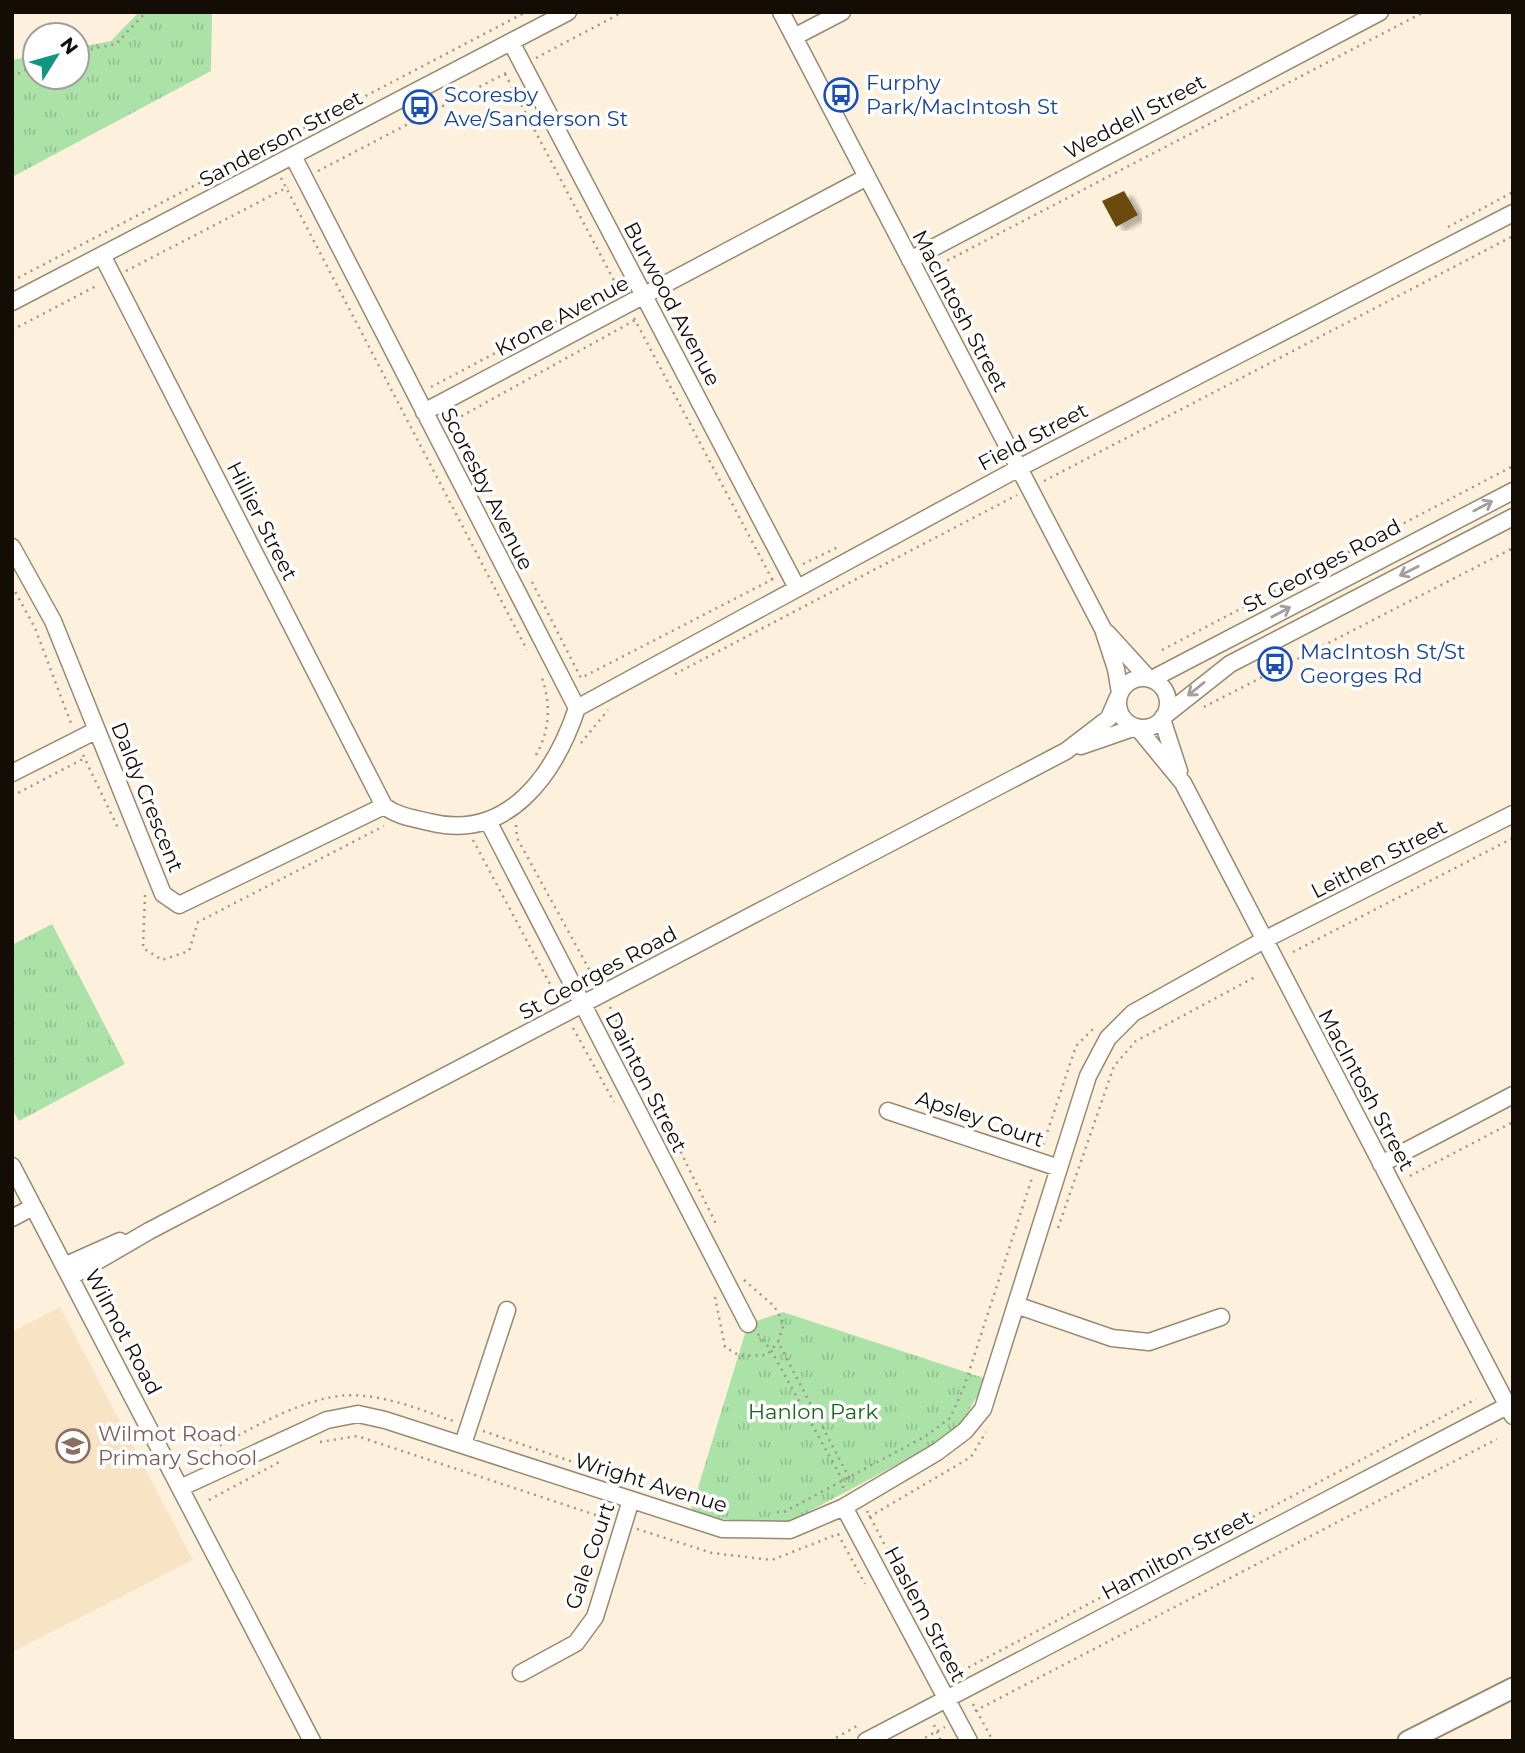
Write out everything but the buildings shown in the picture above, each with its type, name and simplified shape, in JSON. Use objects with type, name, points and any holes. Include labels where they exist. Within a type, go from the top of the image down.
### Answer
[{"type":"main road","points":[[1408,1741],[1513,1688]]},
{"type":"street","name":"Sanderson Street","points":[[12,302],[568,12]]},
{"type":"street","name":"MacIntosh Street","points":[[781,12],[1103,629],[1116,669],[1119,695]]},
{"type":"street","points":[[794,37],[842,12]]},
{"type":"street","name":"Weddell Street","points":[[910,260],[1380,12]]},
{"type":"street","name":"Burwood Avenue","points":[[511,41],[792,579]]},
{"type":"street","name":"Scoresby Avenue","points":[[300,153],[424,412],[576,708]]},
{"type":"street","name":"Krone Avenue","points":[[424,412],[867,177]]},
{"type":"street","name":"Field Street","points":[[576,708],[780,595],[792,579],[1019,468],[1513,212]]},
{"type":"street","name":"Hillier Street","points":[[102,255],[384,806]]},
{"type":"street","name":"St Georges Road","points":[[1150,679],[1513,491]]},
{"type":"street","name":"St Georges Road","points":[[1163,718],[1230,663],[1513,517]]},
{"type":"street","name":"Daldy Crescent","points":[[12,547],[52,621],[163,894],[179,905],[384,806]]},
{"type":"street","points":[[1332,585],[1342,605]]},
{"type":"street","name":"MacIntosh Street","points":[[1103,629],[1150,679]]},
{"type":"street","points":[[1134,679],[1150,679],[1167,695],[1168,703],[1163,718],[1151,726],[1136,727],[1120,712],[1119,695],[1134,679]]},
{"type":"street","name":"St Georges Road","points":[[1066,751],[1109,718],[1119,695]]},
{"type":"street","points":[[384,806],[394,813],[440,825],[490,825],[512,809],[552,767],[576,708]]},
{"type":"street","name":"MacIntosh Street","points":[[1163,718],[1183,783],[1381,1164],[1509,1402]]},
{"type":"street","name":"MacIntosh Street","points":[[1136,727],[1183,783]]},
{"type":"street","name":"St Georges Road","points":[[67,1272],[97,1250],[149,1231],[1066,751],[1136,727]]},
{"type":"street","points":[[12,774],[97,730]]},
{"type":"street","name":"Leithen Street","points":[[1264,940],[1513,814]]},
{"type":"street","name":"Dainton Street","points":[[490,825],[748,1324]]},
{"type":"street","name":"Wright Avenue","points":[[180,1488],[327,1420],[358,1414],[463,1444],[722,1529],[790,1531],[844,1507],[937,1452],[965,1431],[982,1409],[1088,1076],[1108,1038],[1133,1013],[1264,940]]},
{"type":"street","points":[[1381,1164],[1513,1095]]},
{"type":"street","name":"Apsley Court","points":[[888,1111],[1059,1168]]},
{"type":"street","name":"Wilmot Road","points":[[12,1166],[312,1741]]},
{"type":"street","points":[[12,1206],[31,1202]]},
{"type":"street","points":[[12,1218],[31,1202]]},
{"type":"street","points":[[1016,1305],[1112,1338],[1149,1342],[1220,1317]]},
{"type":"street","points":[[463,1444],[507,1310]]},
{"type":"street","name":"Hamilton Street","points":[[866,1741],[1509,1402]]},
{"type":"street","name":"Gale Court","points":[[521,1673],[576,1643],[595,1617],[631,1500]]},
{"type":"street","name":"Haslem Street","points":[[844,1507],[969,1741]]},
{"type":"path","points":[[91,49],[116,44],[146,12]]},
{"type":"path","points":[[12,281],[526,12]]},
{"type":"path","points":[[935,267],[1424,12]]},
{"type":"path","points":[[505,74],[790,614]]},
{"type":"path","points":[[298,132],[300,153]]},
{"type":"path","points":[[265,148],[530,654]]},
{"type":"path","points":[[669,678],[1513,236]]},
{"type":"path","points":[[418,440],[652,311]]},
{"type":"path","points":[[431,387],[449,423]]},
{"type":"path","points":[[1162,650],[1513,466]]},
{"type":"path","points":[[531,580],[581,678],[772,580],[792,579],[838,547]]},
{"type":"path","points":[[1198,710],[1513,548]]},
{"type":"path","points":[[12,586],[35,628],[85,758],[118,828]]},
{"type":"path","points":[[531,763],[544,741],[550,701],[542,678]]},
{"type":"path","points":[[575,752],[609,709]]},
{"type":"path","points":[[12,796],[85,758]]},
{"type":"path","points":[[146,887],[143,948],[162,960],[189,951],[198,922],[392,822]]},
{"type":"path","points":[[616,1106],[471,837],[474,831],[490,825],[516,823],[517,838],[603,994],[718,1229]]},
{"type":"path","points":[[1293,952],[1513,838]]},
{"type":"path","points":[[774,1513],[784,1512],[843,1481],[926,1436],[950,1418],[964,1387],[1076,1046],[1102,1019]]},
{"type":"path","points":[[1410,1176],[1513,1122]]},
{"type":"path","points":[[714,1287],[725,1346],[740,1356],[767,1354],[778,1342],[784,1324],[774,1306],[743,1279]]},
{"type":"path","points":[[748,1324],[771,1350],[843,1481],[844,1507]]},
{"type":"path","points":[[778,1342],[901,1576]]},
{"type":"path","points":[[189,1462],[293,1409],[338,1396],[358,1396],[410,1406],[582,1465]]},
{"type":"path","points":[[938,1683],[1476,1399]]},
{"type":"path","points":[[919,1741],[1497,1439]]},
{"type":"path","points":[[944,1660],[956,1674],[993,1741]]},
{"type":"path","points":[[830,1741],[865,1723]]},
{"type":"shaded area","name":"Wilmot Road Primary School","points":[[60,1307],[193,1560],[12,1652],[12,1332]]},
{"type":"green space","points":[[139,12],[212,12],[211,71],[12,177],[12,60],[21,58],[21,91],[91,91],[91,45],[111,41]]},
{"type":"green space","points":[[52,924],[125,1064],[19,1121],[12,1109],[12,945]]},
{"type":"green space","name":"Hanlon Park","points":[[783,1312],[987,1379],[956,1433],[780,1527],[690,1514],[748,1324]]},
{"type":"place","name":"Furphy Park/MacIntosh St","points":[[841,95]]},
{"type":"place","name":"Scoresby Ave/Sanderson St","points":[[420,107]]},
{"type":"place","name":"MacIntosh St/St Georges Rd","points":[[1275,664]]},
{"type":"place","name":"Wilmot Road Primary School","points":[[73,1446]]}]
